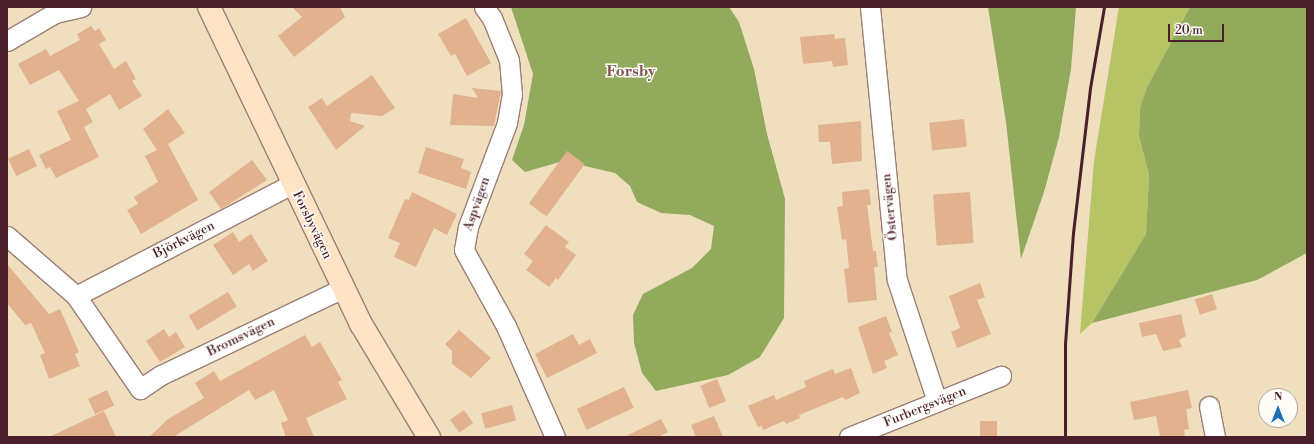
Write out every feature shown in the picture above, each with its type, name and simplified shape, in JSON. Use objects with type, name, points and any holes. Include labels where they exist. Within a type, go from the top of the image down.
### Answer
[{"type":"street","points":[[7,41],[55,13],[81,7]]},
{"type":"street","name":"Forsbyvägen","points":[[209,7],[360,324],[429,437]]},
{"type":"street","name":"Aspvägen","points":[[484,7],[492,18],[509,60],[512,94],[507,122],[468,227],[464,250],[506,326],[555,437]]},
{"type":"street","name":"Östervägen","points":[[870,7],[897,280],[936,402]]},
{"type":"street","name":"Björkvägen","points":[[76,296],[292,184]]},
{"type":"street","points":[[7,236],[76,296]]},
{"type":"street","name":"Bromsvägen","points":[[76,296],[140,389],[161,375],[343,288]]},
{"type":"street","name":"Furbergsvägen","points":[[849,437],[1001,376]]},
{"type":"street","points":[[1209,406],[1215,437]]},
{"type":"green space","points":[[511,7],[729,7],[739,22],[754,69],[767,134],[785,199],[784,318],[760,357],[728,375],[656,391],[642,373],[634,343],[633,315],[643,294],[692,268],[711,249],[714,226],[690,215],[661,213],[637,202],[630,186],[615,173],[563,161],[525,172],[512,160],[524,125],[533,74]]},
{"type":"green space","points":[[988,7],[1076,7],[1071,69],[1059,137],[1044,192],[1021,259],[1006,122]]},
{"type":"green space","points":[[1119,7],[1190,7],[1147,87],[1140,108],[1139,136],[1149,175],[1146,234],[1092,323],[1080,334],[1094,161]]},
{"type":"green space","points":[[1190,7],[1307,7],[1307,253],[1257,280],[1092,323],[1146,234],[1149,175],[1139,136],[1140,108],[1147,87]]},
{"type":"building","points":[[292,7],[340,7],[345,17],[294,57],[278,36],[302,17]]},
{"type":"building","points":[[466,18],[491,63],[467,76],[455,54],[451,56],[438,34]]},
{"type":"building","points":[[91,26],[95,31],[99,28],[106,40],[99,44],[114,69],[126,61],[136,79],[132,81],[142,96],[119,110],[110,94],[86,109],[93,122],[84,127],[99,157],[56,178],[50,167],[46,169],[39,155],[71,140],[57,111],[79,101],[59,70],[30,85],[18,64],[46,49],[50,56],[80,40],[77,34]]},
{"type":"building","points":[[834,34],[835,39],[845,38],[848,65],[833,67],[832,61],[803,64],[800,37]]},
{"type":"building","points":[[372,75],[395,108],[382,116],[351,113],[350,121],[365,126],[336,150],[308,107],[322,98],[327,106]]},
{"type":"building","points":[[472,88],[501,91],[494,126],[450,125],[453,94],[478,98]]},
{"type":"building","points":[[168,109],[185,133],[168,144],[198,200],[141,234],[127,210],[138,204],[134,197],[158,182],[145,156],[157,150],[143,129]]},
{"type":"building","points":[[964,119],[967,147],[932,151],[929,123]]},
{"type":"building","points":[[861,121],[862,161],[832,164],[830,142],[819,142],[818,125]]},
{"type":"building","points":[[426,147],[464,159],[461,168],[471,172],[466,189],[418,173]]},
{"type":"building","points":[[29,149],[37,166],[16,176],[8,159]]},
{"type":"building","points":[[567,151],[585,164],[547,217],[529,204]]},
{"type":"building","points":[[252,160],[267,180],[221,209],[209,192]]},
{"type":"building","points":[[869,189],[871,205],[867,205],[873,251],[876,251],[878,267],[874,267],[877,300],[848,303],[844,269],[849,268],[846,239],[842,240],[837,207],[843,206],[842,192]]},
{"type":"building","points":[[412,192],[457,214],[447,235],[434,228],[416,267],[394,257],[400,243],[388,238],[405,199],[409,200]]},
{"type":"building","points":[[970,192],[974,243],[937,245],[933,195]]},
{"type":"building","points":[[546,225],[569,242],[565,247],[576,255],[558,280],[556,278],[549,287],[526,270],[533,261],[524,254]]},
{"type":"building","points":[[233,232],[239,242],[251,234],[268,261],[253,271],[249,264],[233,275],[213,245]]},
{"type":"building","points":[[7,264],[49,314],[60,309],[79,352],[75,354],[80,366],[49,379],[40,355],[45,353],[31,323],[25,325],[7,303]]},
{"type":"building","points":[[980,283],[985,297],[977,300],[991,334],[957,348],[951,332],[960,328],[949,296]]},
{"type":"building","points":[[228,292],[237,307],[197,330],[189,316]]},
{"type":"building","points":[[1212,294],[1217,309],[1200,315],[1195,300]]},
{"type":"building","points":[[1181,314],[1186,336],[1179,340],[1182,347],[1163,351],[1156,334],[1142,337],[1139,323]]},
{"type":"building","points":[[886,316],[892,332],[889,333],[898,355],[884,361],[887,368],[873,374],[858,327]]},
{"type":"building","points":[[164,329],[169,337],[176,332],[185,347],[160,362],[146,341]]},
{"type":"building","points":[[459,330],[491,358],[471,378],[452,364],[452,351],[445,344]]},
{"type":"building","points":[[573,334],[579,345],[590,339],[597,353],[547,378],[535,354]]},
{"type":"building","points":[[305,335],[312,347],[320,342],[342,380],[338,382],[347,399],[306,418],[314,437],[286,437],[281,423],[288,420],[274,390],[255,400],[249,390],[173,437],[149,437],[168,419],[204,398],[195,383],[214,371],[220,381]]},
{"type":"building","points":[[851,368],[860,393],[845,400],[843,397],[799,415],[800,418],[786,424],[784,421],[763,430],[762,426],[758,427],[748,406],[774,395],[776,400],[806,387],[804,381],[833,369],[835,374]]},
{"type":"building","points":[[717,379],[726,401],[709,408],[700,386]]},
{"type":"building","points":[[624,387],[634,408],[587,430],[577,409]]},
{"type":"building","points":[[107,390],[114,405],[95,414],[88,399]]},
{"type":"building","points":[[1188,390],[1192,408],[1186,409],[1189,429],[1184,430],[1185,437],[1160,437],[1156,416],[1134,420],[1130,402]]},
{"type":"building","points":[[512,405],[516,420],[485,429],[481,413]]},
{"type":"building","points":[[464,410],[473,423],[459,433],[450,420]]},
{"type":"building","points":[[104,411],[116,437],[49,437],[81,422]]},
{"type":"building","points":[[714,416],[723,437],[696,437],[691,425]]},
{"type":"building","points":[[661,419],[668,432],[658,437],[624,437]]},
{"type":"building","points":[[980,421],[997,421],[997,437],[980,437]]},
{"type":"railway","points":[[1065,437],[1065,344],[1073,233],[1090,88],[1104,7]]},
{"type":"district","name":"Forsby","points":[[631,72]]}]
